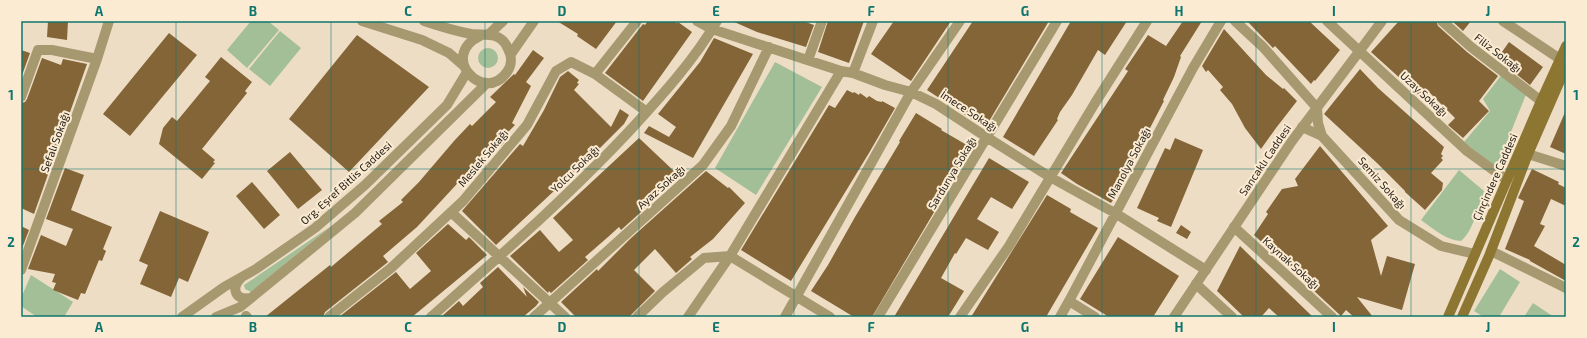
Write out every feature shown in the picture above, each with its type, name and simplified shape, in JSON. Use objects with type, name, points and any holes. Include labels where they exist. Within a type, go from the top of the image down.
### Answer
[{"type":"main road","name":"Çinçindere Caddesi","points":[[1462,317],[1490,251],[1563,63],[1566,46]]},
{"type":"main road","name":"Çinçindere Caddesi","points":[[1448,317],[1541,101],[1563,63]]},
{"type":"street","points":[[362,21],[422,40],[449,53],[475,80],[487,83],[498,81],[509,70],[511,54],[508,47],[496,36],[454,31],[424,21]]},
{"type":"street","name":"Org. Eşref Bitlis Caddesi","points":[[182,317],[224,287],[256,269],[315,228],[364,185],[447,105],[466,69],[463,60],[467,45],[473,39],[484,35],[504,21]]},
{"type":"street","points":[[511,54],[534,21]]},
{"type":"street","points":[[595,74],[636,21]]},
{"type":"street","name":"İmece Sokağı","points":[[696,21],[714,25],[769,47],[808,60],[853,73],[885,85],[912,92],[936,104],[1050,177],[1115,213],[1206,270]]},
{"type":"street","points":[[808,60],[822,21]]},
{"type":"street","points":[[853,73],[873,21]]},
{"type":"street","points":[[785,317],[912,92],[960,21]]},
{"type":"street","name":"Sardunya Sokağı","points":[[878,317],[988,138],[1057,21]]},
{"type":"street","points":[[960,317],[1009,246],[1147,21]]},
{"type":"street","name":"Manolya Sokağı","points":[[1060,317],[1192,68],[1221,21]]},
{"type":"street","points":[[1235,21],[1263,48],[1317,108]]},
{"type":"street","name":"Uzay Sokağı","points":[[1327,21],[1467,151],[1507,180]]},
{"type":"street","name":"Sancaklı Caddesi","points":[[1174,317],[1302,127],[1382,21]]},
{"type":"street","name":"Filiz Sokağı","points":[[1442,21],[1471,47],[1541,101]]},
{"type":"street","points":[[1503,21],[1563,63]]},
{"type":"street","name":"Sefalı Sokağı","points":[[21,270],[97,59],[106,24]]},
{"type":"street","name":"Yolcu Sokağı","points":[[431,317],[499,257],[596,167],[667,89],[695,55],[714,25]]},
{"type":"street","name":"Ayaz Sokağı","points":[[534,317],[703,165],[731,126],[769,47]]},
{"type":"street","points":[[21,97],[38,50],[52,50],[97,59]]},
{"type":"street","name":"Meslek Sokağı","points":[[329,317],[391,268],[463,201],[527,125],[556,71],[571,62],[595,74],[646,112]]},
{"type":"street","points":[[688,317],[730,256],[841,70]]},
{"type":"street","points":[[216,317],[240,307],[355,213],[487,83]]},
{"type":"street","name":"Semiz Sokağı","points":[[1317,108],[1318,123],[1322,136]]},
{"type":"street","name":"Semiz Sokağı","points":[[1302,127],[1322,136],[1399,220],[1441,246],[1475,254]]},
{"type":"street","points":[[1528,154],[1566,166]]},
{"type":"street","points":[[452,212],[565,317]]},
{"type":"street","name":"Kaynak Sokağı","points":[[1234,227],[1332,317]]},
{"type":"street","points":[[1490,251],[1566,288]]},
{"type":"street","points":[[637,317],[663,292],[704,258],[730,256],[796,298],[830,317]]},
{"type":"street","points":[[243,277],[235,287],[236,292],[241,298],[251,298]]},
{"type":"street","points":[[1196,284],[1232,317]]},
{"type":"street","points":[[1069,301],[1095,317]]},
{"type":"green space","points":[[251,21],[268,21],[279,30],[247,68],[227,50]]},
{"type":"green space","points":[[280,31],[301,48],[270,86],[249,69]]},
{"type":"green space","points":[[488,48],[495,51],[498,58],[495,65],[488,68],[481,65],[478,58],[481,51]]},
{"type":"green space","points":[[775,62],[822,87],[756,195],[715,168]]},
{"type":"green space","points":[[1503,73],[1527,92],[1496,169],[1464,142],[1490,111],[1483,99]]},
{"type":"green space","points":[[1459,170],[1484,191],[1469,232],[1461,241],[1450,239],[1421,220]]},
{"type":"green space","points":[[331,226],[251,292],[245,289],[244,285]]},
{"type":"green space","points":[[1500,269],[1520,282],[1499,317],[1484,317],[1474,311]]},
{"type":"green space","points":[[31,275],[73,302],[64,317],[37,317],[21,306],[21,298]]},
{"type":"green space","points":[[1533,303],[1554,317],[1524,317]]},
{"type":"building","points":[[48,21],[68,21],[67,40],[47,37]]},
{"type":"building","points":[[557,21],[617,21],[596,49],[577,36],[578,34]]},
{"type":"building","points":[[648,21],[678,22],[692,32],[643,101],[605,73],[643,24],[645,25]]},
{"type":"building","points":[[732,21],[803,21],[814,25],[806,47],[757,32]]},
{"type":"building","points":[[828,21],[864,21],[849,63],[818,52]]},
{"type":"building","points":[[894,21],[951,21],[911,81],[871,54]]},
{"type":"building","points":[[973,21],[1049,21],[985,128],[927,90]]},
{"type":"building","points":[[1071,21],[1127,21],[1105,55],[1098,50],[1072,95],[1060,112],[1057,119],[1058,120],[1034,156],[1003,137]]},
{"type":"building","points":[[1183,21],[1202,21],[1180,56],[1181,57],[1174,77],[1163,100],[1164,101],[1124,178],[1120,190],[1111,203],[1077,184],[1061,173],[1128,71],[1125,69],[1148,35],[1166,46]]},
{"type":"building","points":[[1247,21],[1309,21],[1340,50],[1311,84],[1275,46],[1273,48]]},
{"type":"building","points":[[1399,21],[1436,21],[1438,26],[1467,52],[1498,76],[1479,101],[1489,111],[1463,138],[1448,125],[1455,118],[1430,93],[1424,100],[1371,52]]},
{"type":"building","points":[[1452,21],[1471,21],[1463,31]]},
{"type":"building","points":[[1224,29],[1266,75],[1283,89],[1284,88],[1297,101],[1261,149],[1245,128],[1232,104],[1220,90],[1223,87],[1208,70],[1206,72],[1202,66]]},
{"type":"building","points":[[169,33],[197,55],[130,136],[103,114]]},
{"type":"building","points":[[357,35],[429,87],[349,172],[289,119]]},
{"type":"building","points":[[714,38],[753,54],[693,158],[644,133],[649,126],[669,137],[676,127],[658,114],[700,62]]},
{"type":"building","points":[[1509,42],[1543,67],[1530,85],[1497,59]]},
{"type":"building","points":[[21,50],[30,53],[21,78]]},
{"type":"building","points":[[533,50],[544,58],[526,82],[531,86],[512,123],[515,125],[508,132],[510,135],[501,146],[496,142],[417,227],[383,256],[388,262],[325,312],[323,317],[265,317],[330,265],[331,267],[382,224],[379,221],[403,202],[401,200],[419,182],[454,141],[470,124],[472,126],[496,102],[490,97],[514,74],[515,75]]},
{"type":"building","points":[[221,57],[252,82],[245,91],[247,93],[202,149],[215,160],[213,162],[215,163],[202,179],[159,144],[163,128],[172,117],[177,121],[210,81],[205,77]]},
{"type":"building","points":[[42,58],[61,65],[63,59],[87,64],[34,214],[21,208],[21,103],[25,102],[27,99]]},
{"type":"building","points":[[1360,69],[1378,88],[1444,147],[1441,154],[1443,156],[1441,158],[1443,160],[1431,173],[1443,183],[1442,190],[1425,210],[1324,114]]},
{"type":"building","points":[[568,71],[579,80],[577,83],[579,84],[574,90],[611,127],[620,109],[629,115],[624,124],[596,152],[496,245],[462,211],[520,144],[523,146],[544,110],[560,77]]},
{"type":"building","points":[[847,90],[859,95],[860,93],[867,98],[869,96],[895,108],[791,281],[741,250],[829,105],[835,108]]},
{"type":"building","points":[[1566,110],[1566,154],[1550,147]]},
{"type":"building","points":[[916,113],[972,148],[872,317],[854,317],[811,291],[828,265]]},
{"type":"building","points":[[639,138],[675,172],[641,212],[621,230],[619,227],[585,257],[588,260],[551,293],[549,291],[548,293],[510,256],[540,230],[559,252],[573,240],[553,218]]},
{"type":"building","points":[[1175,138],[1203,150],[1171,227],[1157,221],[1159,218],[1137,208],[1165,148],[1170,150]]},
{"type":"building","points":[[1320,146],[1388,226],[1371,240],[1381,276],[1387,256],[1415,264],[1402,310],[1357,297],[1373,317],[1354,317],[1346,310],[1341,316],[1254,235],[1268,214],[1266,212],[1282,189],[1298,186],[1295,179]]},
{"type":"building","points":[[290,152],[322,190],[298,209],[267,171]]},
{"type":"building","points":[[989,158],[1029,182],[1012,209],[991,197],[977,219],[999,232],[988,250],[966,238],[956,254],[955,253],[941,278],[964,291],[948,317],[894,317]]},
{"type":"building","points":[[65,168],[84,175],[71,210],[112,227],[103,249],[106,251],[102,261],[99,260],[85,294],[81,293],[78,300],[53,290],[56,283],[52,282],[55,274],[28,269],[41,235],[66,246],[73,229],[46,219]]},
{"type":"building","points":[[1532,169],[1559,182],[1558,184],[1566,188],[1566,206],[1551,199],[1540,224],[1545,226],[1534,246],[1566,265],[1566,281],[1530,260],[1505,249],[1524,201],[1518,198]]},
{"type":"building","points":[[706,171],[728,188],[729,187],[745,203],[713,239],[690,257],[692,259],[676,273],[655,249],[634,270],[655,291],[629,317],[576,317],[561,302],[597,269],[598,271],[630,239]]},
{"type":"building","points":[[252,182],[280,215],[264,229],[236,196]]},
{"type":"building","points":[[1047,195],[1071,209],[1070,212],[1098,228],[1046,317],[971,317]]},
{"type":"building","points":[[160,211],[209,232],[188,282],[179,278],[171,297],[140,284],[148,265],[139,261]]},
{"type":"building","points":[[448,224],[466,240],[469,237],[487,255],[412,317],[339,317],[396,272],[410,289],[431,271],[416,253]]},
{"type":"building","points":[[1181,225],[1191,232],[1187,239],[1176,233]]},
{"type":"building","points":[[21,226],[29,230],[21,251]]},
{"type":"building","points":[[1118,237],[1179,276],[1153,317],[1109,317],[1080,299]]},
{"type":"building","points":[[1240,246],[1313,317],[1279,317],[1269,308],[1261,317],[1244,317],[1217,291]]},
{"type":"building","points":[[498,267],[527,297],[523,287],[539,302],[536,306],[523,317],[441,317],[459,301],[463,306],[483,287],[480,283]]}]
